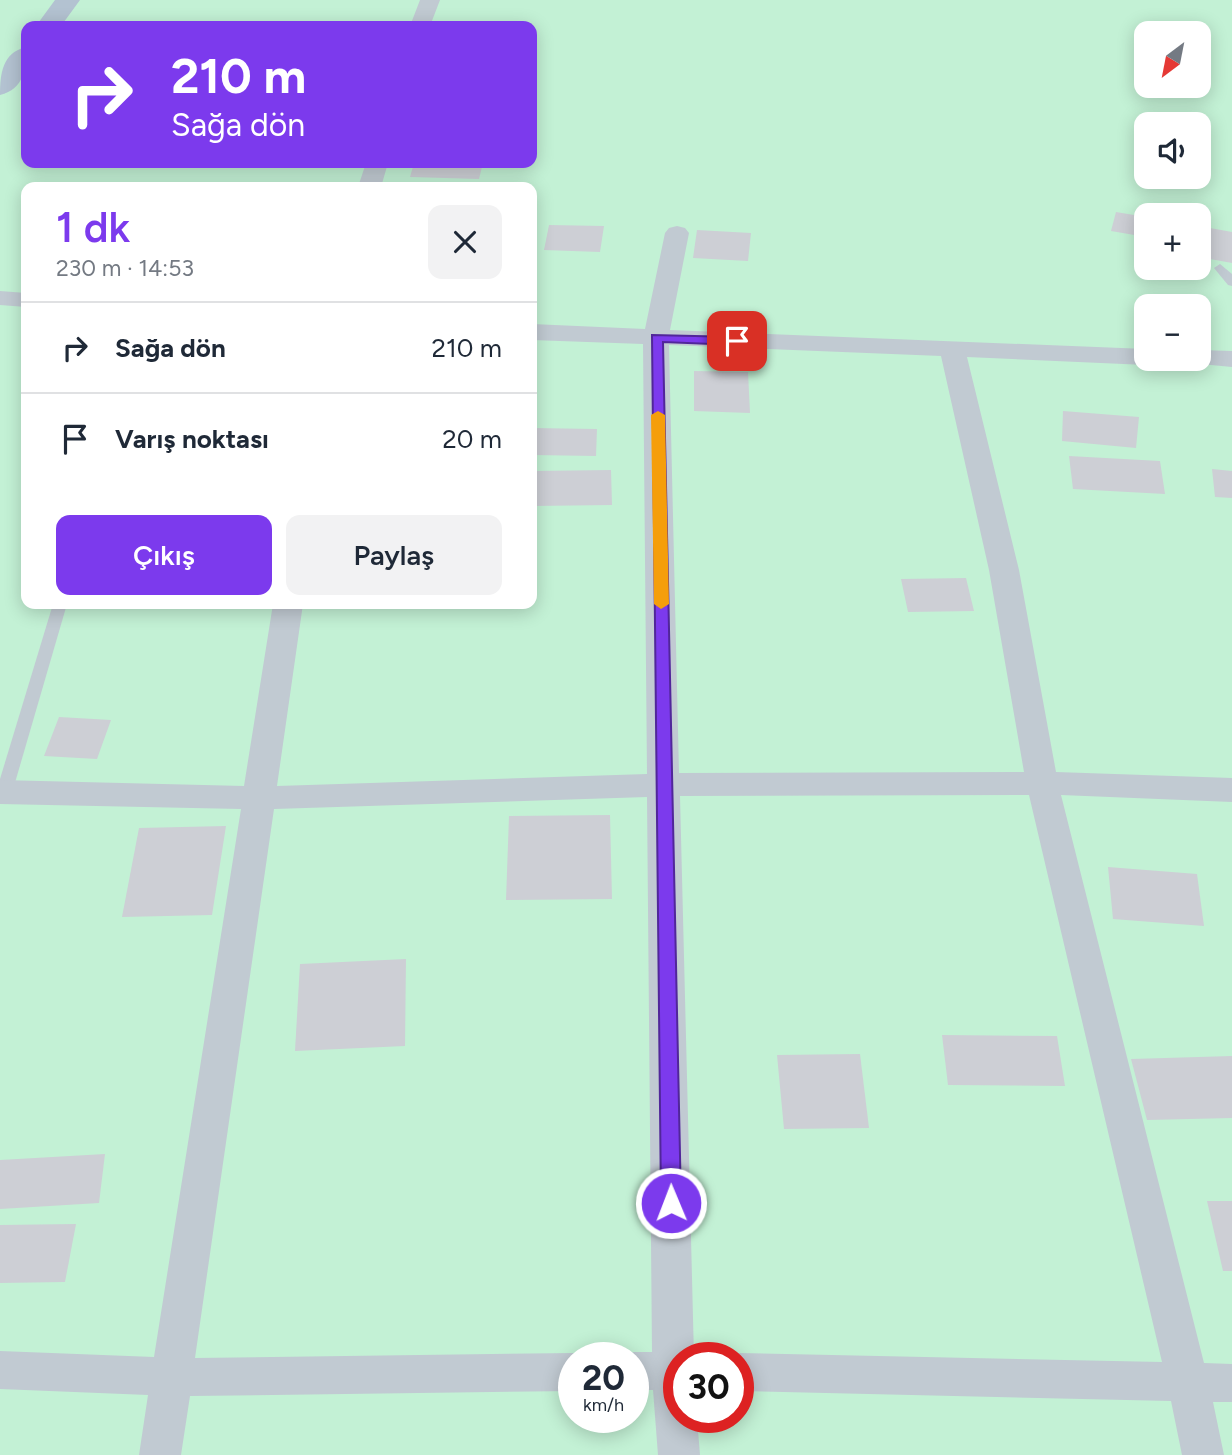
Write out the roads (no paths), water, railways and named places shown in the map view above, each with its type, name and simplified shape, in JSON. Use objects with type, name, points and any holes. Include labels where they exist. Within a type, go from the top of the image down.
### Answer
[{"type":"main road","points":[[52,21],[68,0]]},
{"type":"main road","points":[[0,87],[21,61]]},
{"type":"street","points":[[422,21],[430,0]]},
{"type":"street","points":[[677,233],[656,338],[665,785],[662,1371],[679,1455]]},
{"type":"street","points":[[0,298],[21,300]]},
{"type":"street","points":[[537,332],[1134,356]]},
{"type":"street","points":[[952,348],[1004,570],[1042,783],[1188,1382],[1203,1455]]},
{"type":"street","points":[[1211,358],[1232,359]]},
{"type":"street","points":[[160,1455],[287,609]]},
{"type":"street","points":[[2,792],[259,798],[665,785],[1042,783],[1232,790]]},
{"type":"street","points":[[0,1370],[172,1377],[558,1372]]},
{"type":"street","points":[[754,1372],[1232,1383]]},
{"type":"lane","points":[[1220,268],[1232,282]]},
{"type":"lane","points":[[2,792],[58,609]]}]
